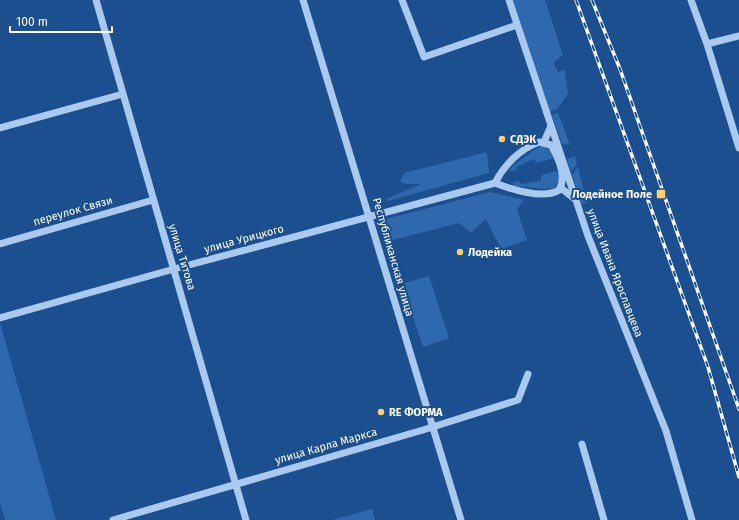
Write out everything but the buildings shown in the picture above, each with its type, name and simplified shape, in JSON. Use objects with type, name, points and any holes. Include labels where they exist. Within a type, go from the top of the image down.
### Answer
[{"type":"street","name":"улица Титова","points":[[96,0],[246,520]]},
{"type":"street","name":"Республиканская улица","points":[[303,0],[461,520]]},
{"type":"street","points":[[402,0],[424,57],[518,25]]},
{"type":"street","name":"улица Ивана Ярославцева","points":[[509,0],[588,236],[666,431],[692,520]]},
{"type":"street","points":[[691,0],[739,148]]},
{"type":"street","points":[[706,44],[739,36]]},
{"type":"street","points":[[0,128],[123,94]]},
{"type":"street","points":[[544,142],[551,126]]},
{"type":"street","points":[[544,142],[551,145],[555,153],[562,174],[561,188],[555,193],[550,194],[516,190],[495,183],[507,164],[532,144],[544,142]]},
{"type":"street","name":"улица Урицкого","points":[[0,318],[174,268],[495,183]]},
{"type":"street","points":[[561,188],[576,200]]},
{"type":"street","name":"переулок Связи","points":[[0,244],[153,200]]},
{"type":"street","name":"улица Карла Маркса","points":[[113,520],[432,427],[518,400],[528,374]]},
{"type":"street","points":[[582,444],[604,520]]},
{"type":"street","points":[[685,520],[688,506]]},
{"type":"shaded area","points":[[509,0],[545,0],[563,55],[554,62],[558,72],[565,70],[568,94],[557,109],[547,113]]},
{"type":"shaded area","points":[[558,113],[570,145],[562,144],[552,115]]},
{"type":"shaded area","points":[[543,146],[552,152],[555,158],[537,163],[534,159],[516,167],[517,170],[511,172],[511,167],[537,148]]},
{"type":"shaded area","points":[[487,152],[489,173],[388,201],[386,199],[421,184],[407,184],[400,182],[404,173]]},
{"type":"shaded area","points":[[575,156],[577,164],[571,172],[567,159]]},
{"type":"shaded area","points":[[578,167],[587,203],[582,204],[572,175]]},
{"type":"shaded area","points":[[557,171],[560,179],[554,188],[545,189],[514,186],[513,182],[519,181],[521,184],[541,181],[541,175]]},
{"type":"shaded area","points":[[490,192],[524,200],[517,209],[527,240],[501,249],[486,219],[471,233],[459,223],[389,241],[382,220]]},
{"type":"shaded area","points":[[429,276],[449,338],[423,347],[402,284]]},
{"type":"shaded area","points":[[0,323],[56,520],[5,520],[0,503]]},
{"type":"shaded area","points":[[372,509],[375,520],[332,520]]},
{"type":"railway","points":[[576,0],[708,367],[739,477]]},
{"type":"railway","points":[[592,0],[620,69],[739,409]]},
{"type":"place","name":"СДЭК","points":[[502,139]]},
{"type":"place","name":"Лодейное Поле","points":[[661,194]]},
{"type":"place","name":"Лодейка","points":[[460,252]]},
{"type":"place","name":"RE ФОРМА","points":[[381,412]]}]
